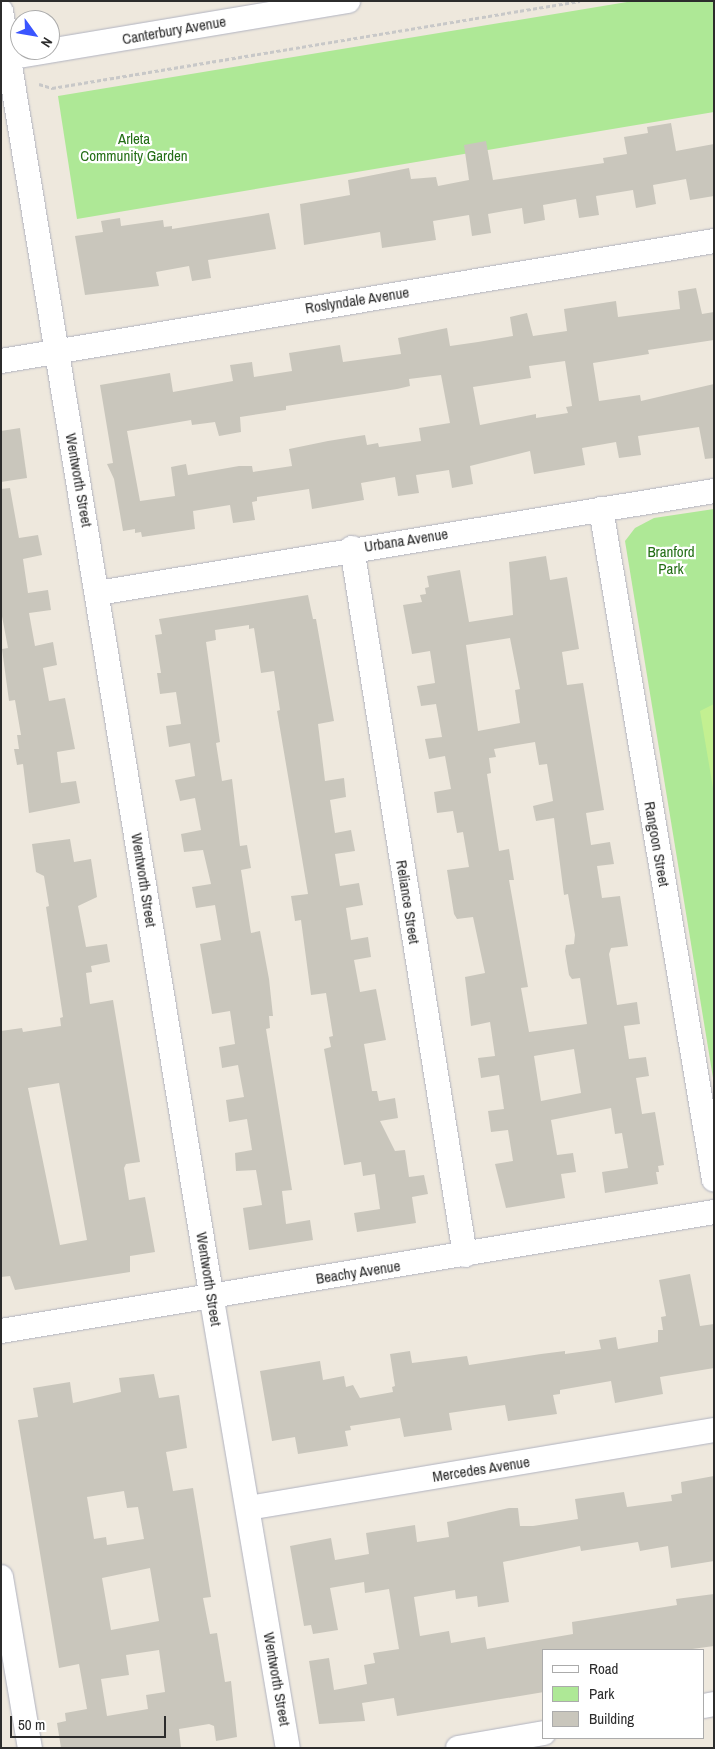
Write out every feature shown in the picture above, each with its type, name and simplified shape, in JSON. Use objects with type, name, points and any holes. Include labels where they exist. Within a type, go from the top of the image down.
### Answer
[{"type":"street","name":"Canterbury Avenue","points":[[6,59],[276,7],[348,1]]},
{"type":"street","name":"Wentworth Street","points":[[1,11],[6,59],[98,593],[211,1294],[288,1748]]},
{"type":"street","name":"Roslyndale Avenue","points":[[1,361],[714,241]]},
{"type":"street","name":"Urbana Avenue","points":[[98,593],[352,548],[714,491]]},
{"type":"street","name":"Rangoon Street","points":[[601,509],[714,1180]]},
{"type":"street","name":"Reliance Street","points":[[352,548],[465,1255]]},
{"type":"street","name":"Beachy Avenue","points":[[1,1331],[211,1294],[465,1255],[714,1212]]},
{"type":"street","name":"Mercedes Avenue","points":[[248,1508],[714,1430]]},
{"type":"street","points":[[1,1577],[30,1748]]},
{"type":"street","points":[[458,1748],[542,1733]]},
{"type":"path","points":[[39,84],[52,88],[580,1]]},
{"type":"green space","name":"Arleta Community Garden","points":[[633,1],[714,1],[714,112],[77,219],[58,96]]},
{"type":"green space","name":"Branford Park","points":[[714,509],[714,1084],[625,541],[635,528],[654,518]]},
{"type":"green space","points":[[714,704],[714,794],[700,711]]},
{"type":"building","points":[[671,123],[676,151],[714,144],[714,196],[690,200],[686,179],[653,185],[656,204],[636,208],[633,190],[596,196],[599,215],[579,218],[576,199],[543,205],[545,220],[524,224],[522,208],[488,214],[491,233],[472,236],[469,215],[433,221],[436,240],[382,248],[380,232],[304,245],[300,204],[350,195],[348,180],[409,168],[411,179],[436,177],[438,186],[469,180],[464,145],[486,141],[493,180],[604,163],[603,158],[627,154],[624,137],[648,133],[647,127]]},
{"type":"building","points":[[269,213],[276,249],[208,260],[211,278],[192,281],[189,266],[156,272],[159,286],[85,295],[75,236],[103,232],[101,221],[120,218],[121,226],[163,220],[164,227],[172,226],[172,229]]},
{"type":"building","points":[[696,288],[702,314],[714,312],[714,340],[648,350],[649,354],[593,363],[599,401],[640,395],[641,401],[714,384],[714,458],[705,459],[699,427],[638,436],[641,455],[619,458],[616,442],[582,448],[585,465],[534,474],[530,451],[470,466],[473,484],[452,488],[449,470],[416,475],[419,493],[398,496],[395,477],[361,483],[364,500],[312,509],[309,489],[257,497],[257,501],[252,502],[255,520],[233,523],[230,505],[193,511],[195,529],[142,537],[141,532],[135,533],[135,529],[123,531],[114,479],[107,464],[113,463],[100,385],[170,373],[173,392],[233,381],[230,365],[252,362],[254,377],[292,371],[289,353],[340,345],[343,362],[401,354],[398,338],[447,328],[450,346],[478,342],[513,336],[510,317],[527,313],[533,336],[567,331],[564,309],[616,301],[618,317],[680,309],[678,291]],"holes":[[[565,361],[572,406],[566,407],[568,413],[536,418],[536,414],[480,425],[473,387],[531,378],[529,366]],[[441,375],[450,423],[419,428],[421,441],[379,447],[378,443],[367,445],[365,435],[328,441],[289,449],[292,466],[253,472],[252,466],[239,466],[188,475],[186,464],[171,467],[175,496],[140,501],[127,431],[191,420],[192,425],[215,422],[219,436],[241,432],[240,417],[286,410],[286,406],[397,389],[410,386],[409,379]]]},
{"type":"building","points":[[20,428],[27,478],[1,482],[1,431]]},
{"type":"building","points":[[10,488],[19,538],[38,535],[42,555],[23,559],[28,593],[48,590],[51,610],[29,613],[35,646],[53,642],[57,665],[43,668],[49,701],[65,698],[75,749],[57,752],[61,783],[76,781],[80,803],[29,813],[23,764],[17,765],[14,749],[19,749],[17,735],[21,735],[15,700],[9,701],[2,649],[8,648],[1,611],[1,489]]},
{"type":"building","points":[[546,556],[550,580],[567,577],[579,649],[562,652],[567,685],[583,683],[604,810],[586,813],[591,845],[610,842],[614,864],[597,866],[602,898],[620,896],[628,946],[611,948],[609,954],[617,1005],[637,1002],[640,1024],[624,1026],[629,1059],[646,1057],[649,1076],[636,1078],[642,1114],[655,1112],[664,1165],[658,1166],[659,1172],[656,1172],[658,1184],[605,1193],[602,1172],[628,1168],[622,1133],[615,1134],[611,1108],[551,1120],[557,1155],[573,1153],[576,1172],[561,1174],[565,1198],[506,1208],[495,1164],[513,1161],[508,1130],[491,1132],[488,1111],[504,1109],[499,1075],[481,1078],[478,1058],[495,1056],[490,1022],[471,1026],[465,977],[485,973],[473,917],[457,919],[454,914],[447,870],[469,867],[463,832],[457,833],[453,811],[437,813],[434,792],[451,789],[445,756],[429,759],[425,739],[442,737],[436,704],[421,706],[417,686],[435,683],[430,651],[412,654],[403,605],[422,602],[420,595],[426,594],[425,588],[429,587],[427,576],[460,570],[469,622],[513,615],[509,562]],"holes":[[[510,638],[520,689],[515,690],[520,723],[478,731],[466,645]],[[535,742],[539,765],[547,764],[553,801],[533,806],[536,821],[554,818],[564,895],[568,894],[575,935],[574,944],[566,945],[565,951],[569,975],[572,979],[580,978],[587,1024],[529,1032],[521,988],[528,987],[509,880],[514,880],[509,849],[499,851],[487,774],[491,773],[489,758],[496,757],[494,749]],[[574,1049],[581,1093],[541,1101],[534,1056]]]},
{"type":"building","points":[[308,595],[313,619],[316,619],[334,721],[318,724],[325,781],[344,778],[346,797],[330,800],[335,833],[351,830],[355,851],[335,854],[340,886],[359,883],[363,905],[346,908],[351,940],[368,937],[371,957],[354,960],[360,992],[376,989],[386,1040],[364,1044],[372,1091],[377,1091],[379,1101],[395,1098],[398,1118],[380,1121],[395,1151],[405,1150],[409,1177],[424,1175],[428,1194],[412,1197],[416,1223],[357,1232],[354,1213],[380,1209],[375,1174],[363,1176],[361,1162],[344,1165],[324,1049],[331,1047],[329,1037],[333,1036],[326,993],[311,995],[301,920],[295,921],[291,896],[308,894],[277,711],[280,710],[274,671],[261,673],[254,628],[249,629],[249,625],[215,630],[216,640],[206,642],[220,742],[216,743],[222,781],[232,779],[240,846],[247,845],[251,868],[241,870],[251,933],[260,931],[269,979],[273,1016],[269,1016],[270,1028],[266,1029],[292,1190],[282,1191],[286,1224],[310,1220],[313,1240],[249,1250],[243,1208],[262,1205],[256,1170],[236,1171],[235,1153],[252,1150],[247,1119],[229,1122],[226,1100],[244,1097],[238,1065],[222,1068],[219,1047],[235,1044],[230,1011],[212,1014],[200,944],[221,940],[215,905],[196,908],[192,887],[211,884],[203,850],[184,852],[181,834],[201,830],[195,798],[180,801],[175,780],[195,776],[190,743],[169,747],[166,726],[181,724],[176,692],[160,694],[157,673],[161,673],[155,635],[162,634],[159,619]]},
{"type":"building","points":[[70,839],[74,862],[91,859],[97,897],[78,906],[86,947],[107,944],[110,962],[91,966],[92,972],[86,973],[90,1004],[113,1000],[140,1162],[126,1164],[124,1168],[129,1200],[145,1197],[155,1252],[130,1256],[130,1272],[15,1290],[10,1276],[1,1277],[1,1031],[22,1028],[23,1032],[61,1026],[60,1018],[63,1017],[46,907],[49,906],[44,876],[36,872],[32,844]],"holes":[[[59,1083],[87,1240],[60,1245],[28,1088]]]},
{"type":"building","points":[[690,1274],[700,1326],[714,1324],[714,1368],[660,1377],[663,1394],[615,1403],[611,1381],[560,1390],[560,1394],[553,1395],[557,1414],[508,1421],[505,1405],[449,1413],[452,1430],[404,1437],[400,1418],[350,1426],[351,1430],[345,1431],[348,1446],[298,1454],[295,1437],[272,1441],[260,1371],[320,1361],[323,1380],[344,1376],[346,1387],[353,1385],[360,1398],[393,1392],[392,1387],[395,1386],[390,1354],[410,1351],[412,1363],[467,1356],[469,1365],[565,1351],[565,1354],[601,1349],[599,1340],[616,1337],[618,1349],[658,1342],[658,1330],[663,1330],[661,1317],[666,1316],[659,1280]]},
{"type":"building","points":[[154,1374],[159,1398],[179,1395],[187,1448],[166,1452],[173,1491],[193,1488],[211,1597],[203,1598],[210,1634],[217,1633],[225,1682],[231,1681],[237,1737],[216,1741],[214,1726],[209,1724],[179,1729],[181,1748],[61,1748],[57,1723],[66,1721],[65,1713],[87,1709],[79,1664],[59,1668],[18,1420],[38,1417],[33,1388],[70,1382],[73,1403],[121,1392],[119,1378]],"holes":[[[124,1491],[127,1508],[138,1507],[144,1539],[107,1545],[106,1537],[94,1539],[87,1497]],[[150,1568],[159,1621],[111,1630],[102,1578]],[[159,1650],[165,1692],[146,1695],[148,1709],[107,1716],[101,1679],[129,1675],[126,1655]]]},
{"type":"building","points":[[714,1476],[714,1561],[671,1568],[668,1546],[640,1551],[638,1542],[581,1551],[580,1546],[503,1562],[509,1602],[478,1607],[477,1596],[456,1599],[455,1590],[414,1597],[420,1636],[449,1631],[451,1643],[485,1637],[487,1649],[573,1634],[572,1622],[677,1605],[676,1599],[714,1594],[714,1646],[692,1649],[542,1649],[542,1692],[397,1716],[394,1698],[362,1703],[365,1721],[319,1724],[309,1661],[329,1658],[334,1690],[367,1684],[364,1665],[375,1663],[373,1653],[399,1649],[389,1589],[365,1593],[364,1582],[330,1588],[338,1630],[313,1634],[311,1625],[304,1626],[290,1546],[331,1538],[335,1560],[369,1554],[366,1533],[415,1525],[417,1542],[449,1537],[447,1522],[509,1508],[518,1508],[520,1526],[533,1526],[578,1519],[575,1499],[624,1492],[627,1507],[672,1501],[671,1495],[682,1493],[681,1482]]}]
